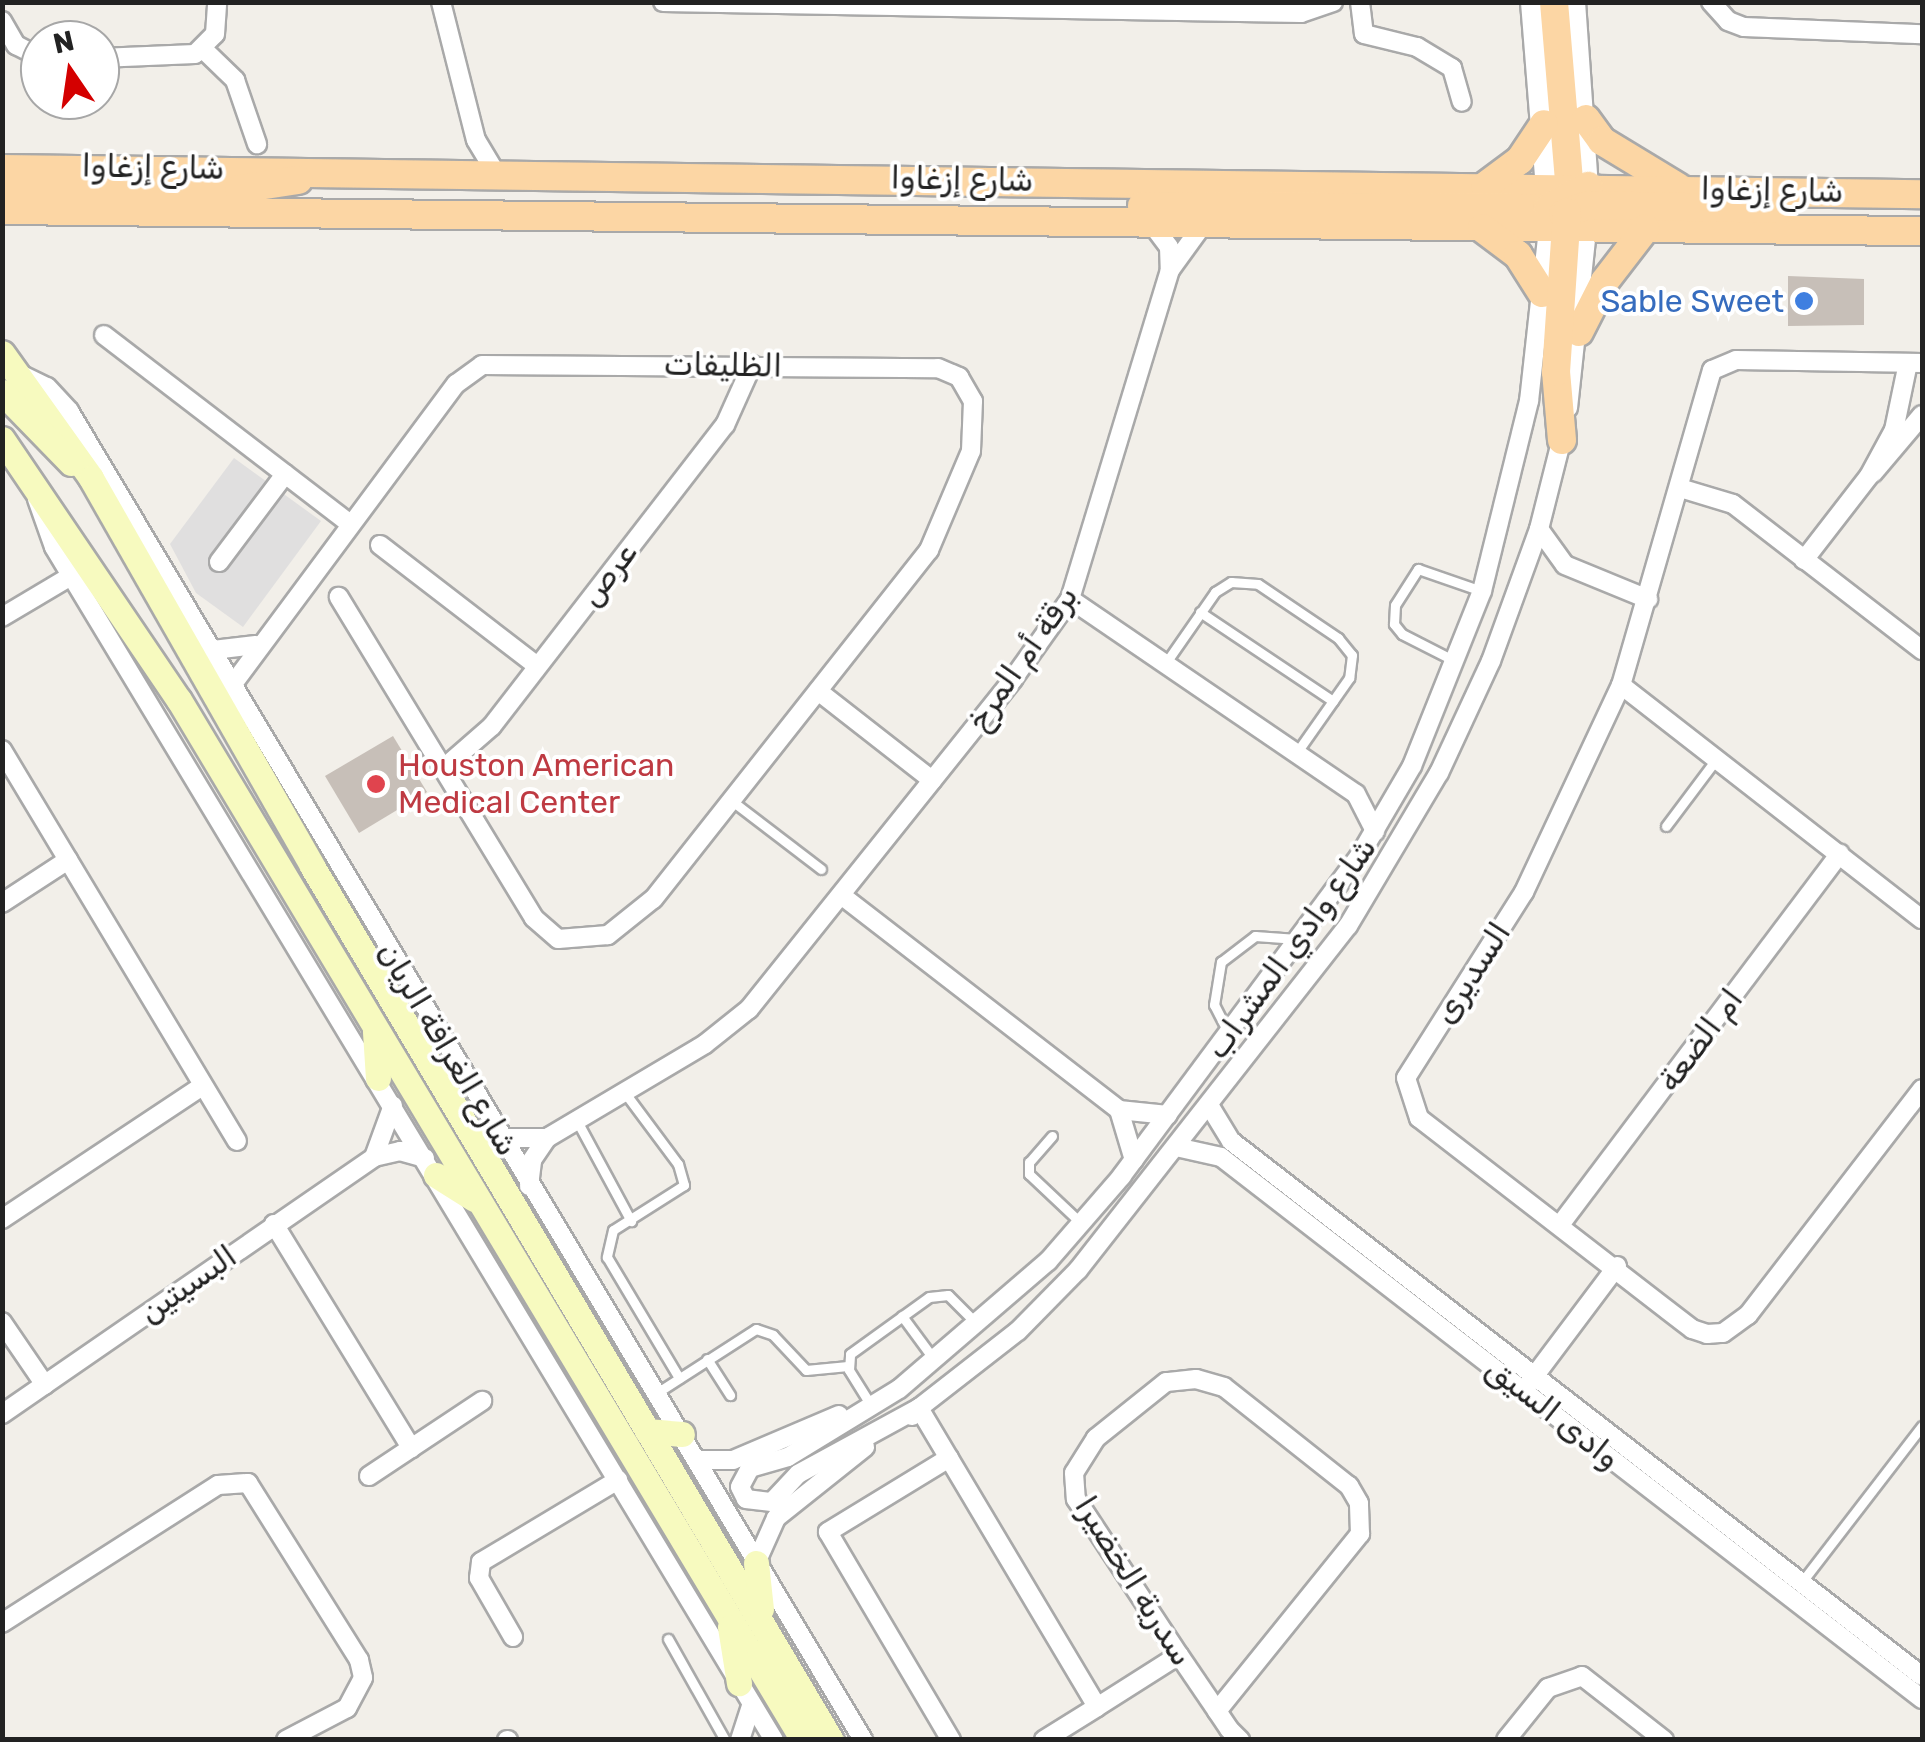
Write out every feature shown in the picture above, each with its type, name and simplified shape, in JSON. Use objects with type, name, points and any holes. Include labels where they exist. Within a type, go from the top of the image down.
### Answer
[{"type":"main road","points":[[1554,2],[1568,207],[1556,372],[1562,440]]},
{"type":"main road","points":[[1586,119],[1602,140],[1679,188]]},
{"type":"main road","points":[[1485,186],[1520,160],[1544,124]]},
{"type":"main road","name":"شارع إزغاوا","points":[[2,169],[328,169],[1485,186],[1645,228],[1922,231]]},
{"type":"main road","points":[[2,190],[258,188],[328,169]]},
{"type":"main road","name":"شارع إزغاوا","points":[[2,210],[1482,228],[1568,207],[1679,188],[1922,194]]},
{"type":"main road","points":[[1057,222],[1185,204],[1802,210],[1892,193]]},
{"type":"main road","points":[[1482,228],[1518,255],[1542,294]]},
{"type":"main road","points":[[1579,332],[1605,281],[1645,228]]},
{"type":"main road","name":"شارع الغرافة الريان","points":[[8,372],[91,478],[312,866],[831,1740]]},
{"type":"main road","name":"شارع الغرافة الريان","points":[[2,439],[120,605],[803,1740]]},
{"type":"main road","points":[[312,866],[344,872]]},
{"type":"main road","points":[[374,1026],[378,1078]]},
{"type":"main road","points":[[431,1166],[481,1204]]},
{"type":"main road","points":[[648,1431],[682,1434]]},
{"type":"main road","points":[[756,1563],[762,1619]]},
{"type":"main road","points":[[726,1608],[746,1693]]},
{"type":"street","points":[[120,58],[176,59],[203,49],[218,24],[217,2]]},
{"type":"street","points":[[441,2],[474,130],[495,172]]},
{"type":"street","points":[[663,2],[1301,14],[1334,2]]},
{"type":"street","points":[[1360,2],[1364,34],[1416,47],[1452,68],[1462,102]]},
{"type":"street","name":"شارع وادي المشراب","points":[[756,1563],[762,1537],[776,1518],[986,1360],[1049,1301],[1176,1147],[1348,926],[1411,825],[1466,718],[1539,530],[1562,440],[1579,332],[1568,207],[1544,124],[1532,2]]},
{"type":"street","name":"شارع وادي المشراب","points":[[919,1408],[798,1474],[772,1502],[752,1504],[742,1494],[750,1468],[788,1457],[919,1374],[978,1326],[1082,1224],[1300,940],[1397,793],[1457,662],[1482,591],[1524,430],[1542,294],[1568,207],[1586,119],[1574,2]]},
{"type":"street","points":[[1712,2],[1728,21],[1744,26],[1922,34]]},
{"type":"street","points":[[2,21],[20,47]]},
{"type":"street","points":[[203,49],[235,80],[257,144]]},
{"type":"street","points":[[449,171],[474,130]]},
{"type":"street","points":[[1151,223],[1169,248],[1170,270]]},
{"type":"street","name":"برقة أم المرخ","points":[[548,1138],[625,1093],[749,1009],[1070,599],[1170,270],[1204,223]]},
{"type":"street","points":[[104,335],[349,524]]},
{"type":"street","points":[[1869,476],[1902,411],[1915,363]]},
{"type":"street","name":"السديرى","points":[[1915,363],[1718,365],[1706,380],[1680,488],[1622,684],[1524,892],[1406,1078],[1419,1118],[1617,1266],[1692,1329],[1723,1333],[1738,1326],[1922,1089]]},
{"type":"street","name":"الظليفات","points":[[233,684],[256,645],[456,384],[482,365],[938,368],[959,377],[972,401],[971,451],[940,534],[642,912],[608,934],[574,943],[558,940],[534,918],[340,597]]},
{"type":"street","name":"عرص","points":[[445,768],[478,743],[725,425],[752,365]]},
{"type":"street","name":"شارع الغرافة الريان","points":[[8,372],[62,402],[528,1186],[682,1434],[864,1740]]},
{"type":"street","points":[[1804,560],[1922,415]]},
{"type":"street","points":[[219,562],[284,474]]},
{"type":"street","name":"شارع الغرافة الريان","points":[[36,484],[42,523],[71,576],[378,1078],[774,1740]]},
{"type":"street","points":[[1680,488],[1733,504],[1922,650]]},
{"type":"street","points":[[1539,530],[1565,565],[1648,599]]},
{"type":"street","points":[[380,545],[536,664]]},
{"type":"street","points":[[1522,582],[1565,565]]},
{"type":"street","points":[[2,617],[71,576]]},
{"type":"street","points":[[1070,599],[1356,794],[1375,830]]},
{"type":"street","points":[[212,650],[256,645]]},
{"type":"street","points":[[1622,684],[1922,917]]},
{"type":"street","points":[[818,691],[932,780]]},
{"type":"street","points":[[2,750],[237,1142]]},
{"type":"street","points":[[1356,794],[1397,793]]},
{"type":"street","name":"ام الضعة","points":[[1560,1225],[1840,854]]},
{"type":"street","points":[[2,903],[68,860]]},
{"type":"street","points":[[841,895],[1119,1110],[1168,1116]]},
{"type":"street","points":[[2,1219],[202,1086]]},
{"type":"street","points":[[374,1156],[393,1105]]},
{"type":"street","name":"وادى السيق","points":[[1209,1105],[1230,1142],[1529,1383],[1815,1604],[1922,1676]]},
{"type":"street","points":[[1119,1110],[1134,1160]]},
{"type":"street","points":[[500,1138],[548,1138]]},
{"type":"street","points":[[528,1186],[532,1160],[548,1138]]},
{"type":"street","name":"وادى السيق","points":[[1176,1147],[1213,1152],[1801,1582],[1815,1604],[1922,1699]]},
{"type":"street","points":[[374,1156],[400,1151],[431,1166]]},
{"type":"street","name":"البسيتين","points":[[2,1414],[374,1156]]},
{"type":"street","points":[[274,1224],[411,1448]]},
{"type":"street","points":[[1529,1383],[1617,1266]]},
{"type":"street","points":[[2,1322],[44,1384]]},
{"type":"street","points":[[697,1460],[733,1460],[919,1374]]},
{"type":"street","name":"سدرية الخضيرا","points":[[1217,1711],[1360,1534],[1358,1502],[1350,1486],[1224,1387],[1196,1379],[1166,1382],[1096,1438],[1074,1473],[1076,1499],[1217,1711],[1240,1740]]},
{"type":"street","points":[[369,1476],[482,1401]]},
{"type":"street","points":[[919,1408],[1097,1707]]},
{"type":"street","points":[[949,1458],[828,1532],[951,1740]]},
{"type":"street","points":[[513,1637],[480,1578],[480,1562],[618,1480]]},
{"type":"street","points":[[2,1623],[218,1485],[248,1483],[359,1660],[363,1678],[346,1708],[286,1740]]},
{"type":"street","points":[[1044,1740],[1179,1654]]},
{"type":"street","points":[[1506,1740],[1548,1688],[1582,1676],[1664,1740]]},
{"type":"street","points":[[740,1740],[746,1693]]},
{"type":"lane","points":[[1457,662],[1402,634],[1394,624],[1395,606],[1418,569],[1482,591]]},
{"type":"lane","points":[[1165,664],[1222,586],[1258,584],[1348,648],[1352,670],[1296,753]]},
{"type":"lane","points":[[1200,612],[1333,701]]},
{"type":"lane","points":[[1666,826],[1717,758]]},
{"type":"lane","points":[[732,801],[821,869]]},
{"type":"lane","points":[[1230,1035],[1212,994],[1227,954],[1266,934],[1300,940]]},
{"type":"lane","points":[[625,1093],[678,1164],[684,1184],[609,1236],[607,1258],[679,1378]]},
{"type":"lane","points":[[577,1121],[630,1221]]},
{"type":"lane","points":[[1052,1136],[1030,1162],[1029,1174],[1082,1224]]},
{"type":"lane","points":[[848,1366],[854,1350],[942,1293],[978,1326]]},
{"type":"lane","points":[[902,1316],[935,1361]]},
{"type":"lane","points":[[655,1394],[762,1329],[806,1370],[848,1366]]},
{"type":"lane","points":[[707,1359],[730,1395]]},
{"type":"lane","points":[[848,1366],[867,1399]]},
{"type":"lane","points":[[1801,1582],[1922,1426]]},
{"type":"lane","points":[[668,1638],[724,1740]]},
{"type":"shaded area","points":[[234,458],[321,521],[243,627],[196,593],[170,544]]},
{"type":"building","points":[[1788,276],[1864,279],[1864,325],[1788,326]]},
{"type":"building","name":"Houston American Medical Center","points":[[393,736],[427,792],[359,833],[325,776]]},
{"type":"place","name":"Sable Sweet","points":[[1804,301]]},
{"type":"place","name":"Houston American Medical Center","points":[[376,784]]}]
